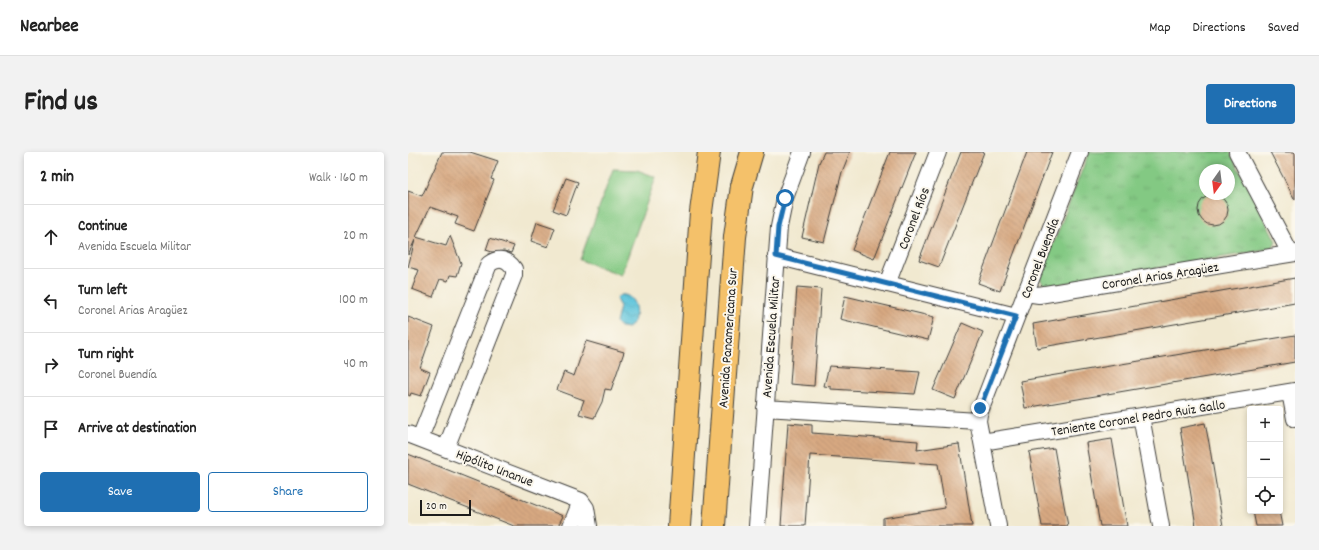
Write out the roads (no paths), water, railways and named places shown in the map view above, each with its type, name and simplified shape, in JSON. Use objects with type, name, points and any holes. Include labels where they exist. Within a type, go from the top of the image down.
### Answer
[{"type":"main road","points":[[679,526],[701,212],[709,152]]},
{"type":"main road","name":"Avenida Panamericana Sur","points":[[714,526],[735,237],[742,186],[752,152]]},
{"type":"street","name":"Avenida Escuela Militar","points":[[757,526],[778,227],[783,205],[802,152]]},
{"type":"street","name":"Coronel Ríos","points":[[887,284],[938,152]]},
{"type":"street","name":"Coronel Buendía","points":[[998,526],[978,421],[980,408],[1080,152]]},
{"type":"street","points":[[1237,152],[1293,253]]},
{"type":"street","name":"Coronel Arias Aragüez","points":[[1025,293],[1039,295],[1293,253]]},
{"type":"street","points":[[776,256],[1016,316]]},
{"type":"street","points":[[414,436],[459,341],[489,264],[500,259],[506,260],[514,269],[514,275],[446,448]]},
{"type":"street","points":[[459,341],[484,351]]},
{"type":"street","points":[[1293,392],[1295,419]]},
{"type":"street","name":"Teniente Coronel Pedro Ruiz Gallo","points":[[982,442],[1293,392]]},
{"type":"street","points":[[765,408],[978,421]]},
{"type":"street","points":[[1141,416],[1161,526]]},
{"type":"street","name":"Hipólito Unanue","points":[[414,436],[581,501]]},
{"type":"street","points":[[572,526],[581,501]]},
{"type":"street","points":[[581,501],[586,508],[589,526]]},
{"type":"water","points":[[620,295],[626,295],[630,298],[635,307],[635,319],[628,328],[620,327],[616,323],[620,307],[616,299]]}]
